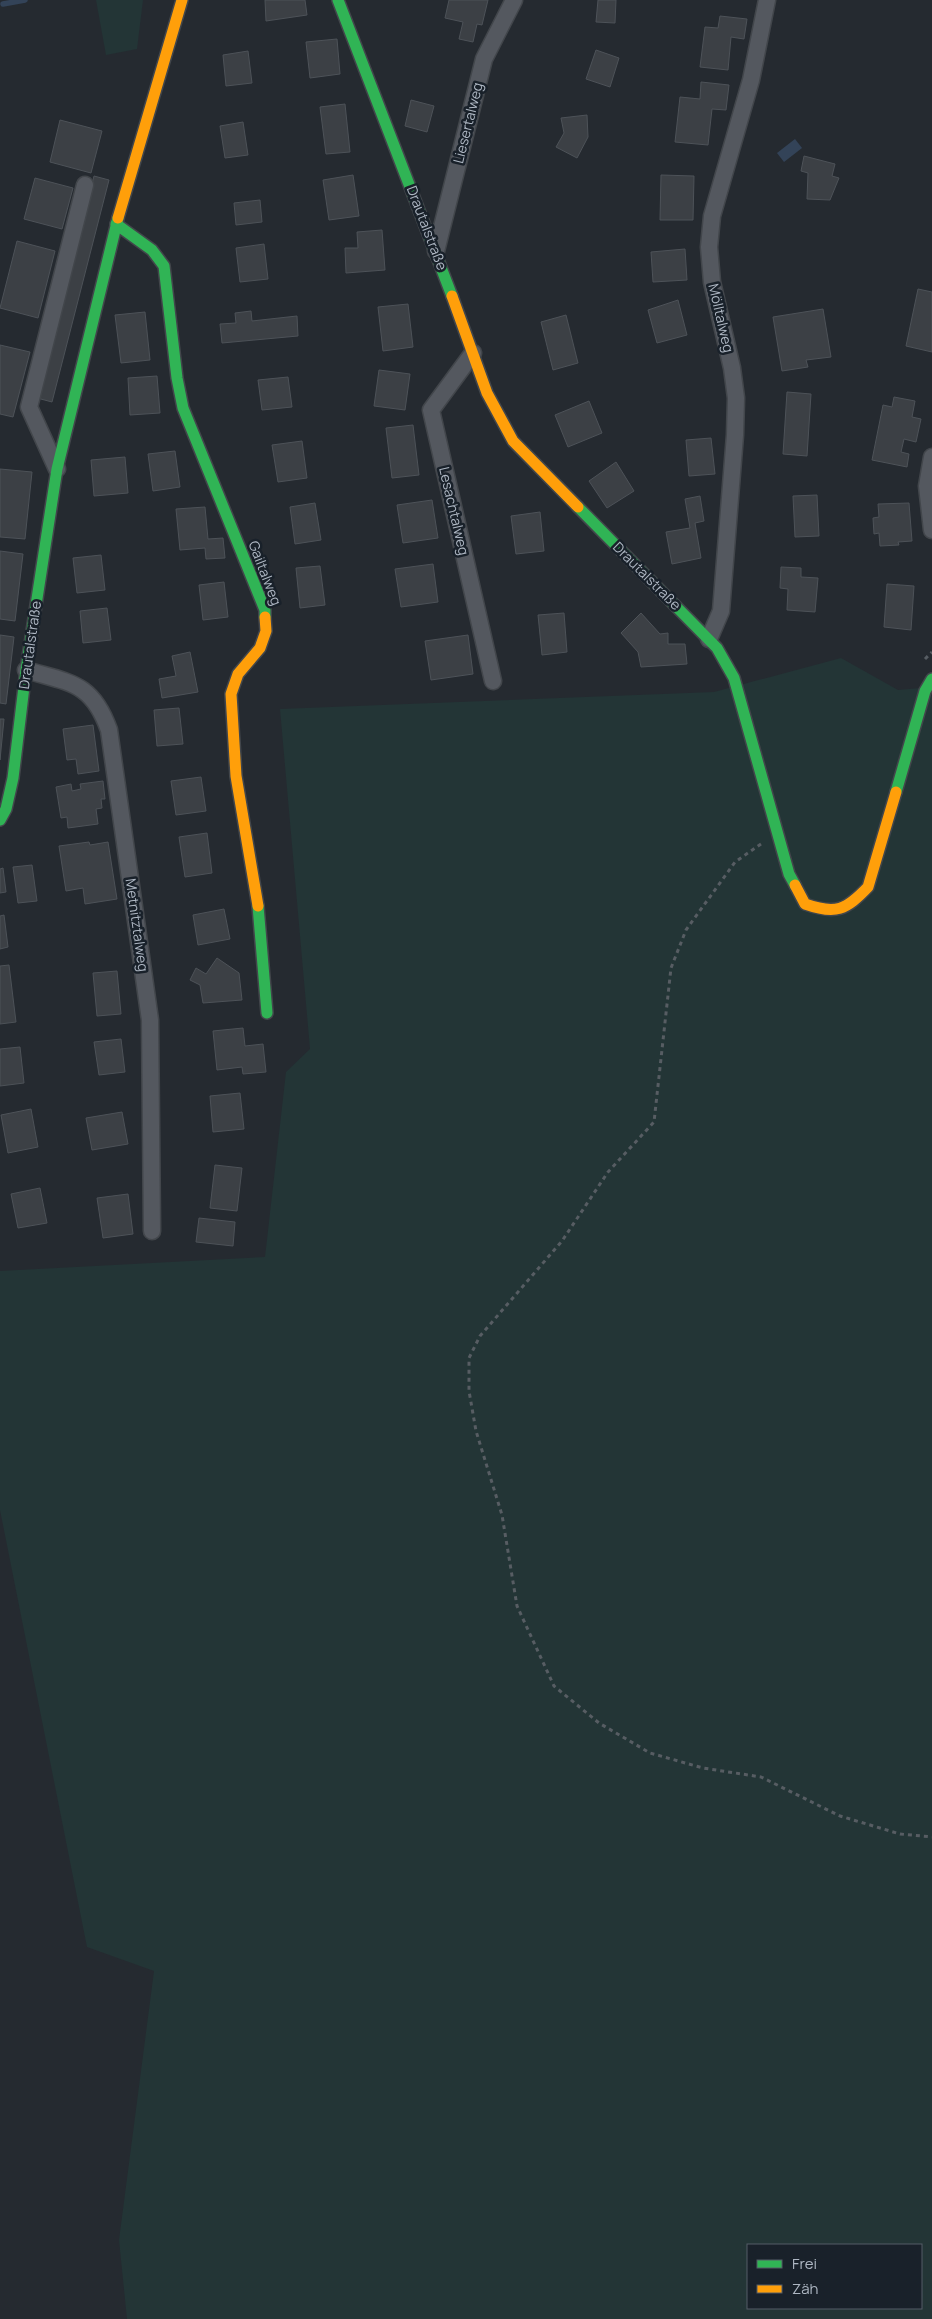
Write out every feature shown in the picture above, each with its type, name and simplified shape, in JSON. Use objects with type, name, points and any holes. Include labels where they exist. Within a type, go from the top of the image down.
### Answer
[{"type":"street","name":"Drautalstraße","points":[[0,820],[6,809],[13,778],[26,670],[57,469],[116,224],[182,0]]},
{"type":"street","name":"Drautalstraße","points":[[338,0],[436,252],[487,393],[513,441],[717,648],[734,678],[789,874],[805,904],[827,912],[850,906],[868,887],[925,691],[932,679]]},
{"type":"street","name":"Liesertalweg","points":[[436,252],[484,59],[514,0]]},
{"type":"street","name":"Mölltalweg","points":[[709,639],[721,611],[735,435],[736,398],[732,368],[712,282],[709,247],[712,216],[751,80],[767,0]]},
{"type":"street","points":[[57,469],[29,408],[85,185]]},
{"type":"street","name":"Gailtalweg","points":[[116,224],[152,250],[164,266],[177,378],[183,408],[265,610],[266,632],[260,648],[238,674],[231,694],[236,776],[257,900],[267,1013]]},
{"type":"street","name":"Lesachtalweg","points":[[473,353],[431,410],[493,681]]},
{"type":"street","points":[[932,457],[927,486],[932,530]]},
{"type":"street","name":"Metnitztalweg","points":[[26,670],[71,683],[90,694],[102,710],[109,730],[150,1020],[152,1231]]},
{"type":"path","points":[[781,844],[764,842],[735,862],[686,930],[671,968],[654,1122],[608,1172],[562,1241],[480,1336],[469,1358],[469,1391],[476,1431],[502,1515],[517,1606],[554,1686],[599,1723],[650,1753],[703,1768],[761,1777],[840,1816],[900,1834],[932,1837]]},
{"type":"shaded area","points":[[96,0],[143,0],[137,49],[106,55]]},
{"type":"shaded area","points":[[841,658],[898,690],[932,687],[932,2319],[127,2319],[119,2240],[154,1971],[87,1947],[0,1510],[0,1271],[265,1257],[286,1072],[310,1049],[280,709],[714,692]]},
{"type":"water","points":[[795,139],[802,148],[784,162],[777,153]]},
{"type":"building","points":[[265,0],[305,0],[307,15],[266,21]]},
{"type":"building","points":[[449,0],[488,0],[482,25],[477,24],[473,42],[459,39],[463,22],[445,18]]},
{"type":"building","points":[[598,0],[616,0],[615,23],[596,22]]},
{"type":"building","points":[[720,16],[747,19],[744,39],[731,37],[728,70],[700,67],[705,27],[718,28]]},
{"type":"building","points":[[337,39],[340,74],[310,78],[306,42]]},
{"type":"building","points":[[596,50],[619,58],[610,87],[586,79]]},
{"type":"building","points":[[248,51],[252,83],[226,86],[223,55]]},
{"type":"building","points":[[701,82],[729,85],[726,110],[712,109],[708,145],[675,142],[680,97],[700,99]]},
{"type":"building","points":[[411,100],[434,106],[427,132],[405,126]]},
{"type":"building","points":[[345,104],[350,152],[326,154],[320,107]]},
{"type":"building","points":[[587,115],[588,137],[577,158],[556,147],[564,133],[561,118]]},
{"type":"building","points":[[60,120],[102,131],[91,173],[50,162]]},
{"type":"building","points":[[243,122],[248,155],[225,158],[220,126]]},
{"type":"building","points":[[804,156],[835,164],[832,176],[839,178],[830,200],[807,199],[808,173],[801,171]]},
{"type":"building","points":[[353,175],[359,216],[329,220],[323,180]]},
{"type":"building","points":[[661,175],[694,176],[693,220],[660,220]]},
{"type":"building","points":[[94,176],[109,180],[52,402],[37,398]]},
{"type":"building","points":[[35,178],[73,188],[62,229],[24,219]]},
{"type":"building","points":[[260,200],[262,222],[236,225],[234,203]]},
{"type":"building","points":[[382,230],[385,270],[346,273],[345,248],[358,248],[357,232]]},
{"type":"building","points":[[17,241],[55,251],[38,318],[0,308]]},
{"type":"building","points":[[264,244],[268,279],[240,282],[236,248]]},
{"type":"building","points":[[685,249],[687,280],[653,282],[651,252]]},
{"type":"building","points":[[918,289],[932,292],[932,352],[906,346]]},
{"type":"building","points":[[678,300],[687,335],[657,343],[648,310]]},
{"type":"building","points":[[408,304],[413,347],[383,351],[378,307]]},
{"type":"building","points":[[823,309],[831,357],[806,360],[808,367],[782,371],[773,317]]},
{"type":"building","points":[[251,311],[252,321],[297,316],[298,336],[222,343],[220,324],[236,323],[235,313]]},
{"type":"building","points":[[145,312],[150,360],[121,363],[115,315]]},
{"type":"building","points":[[566,315],[578,363],[553,370],[541,322]]},
{"type":"building","points":[[0,345],[30,352],[13,417],[0,414]]},
{"type":"building","points":[[379,370],[410,374],[405,410],[374,406]]},
{"type":"building","points":[[157,376],[160,413],[130,415],[128,378]]},
{"type":"building","points":[[288,377],[292,407],[262,410],[258,380]]},
{"type":"building","points":[[787,392],[811,394],[807,456],[783,454]]},
{"type":"building","points":[[894,397],[915,401],[912,417],[921,419],[916,442],[904,439],[901,452],[909,454],[907,467],[872,460],[883,405],[892,407]]},
{"type":"building","points":[[589,401],[602,433],[568,447],[555,415]]},
{"type":"building","points":[[413,425],[419,475],[392,478],[386,428]]},
{"type":"building","points":[[711,438],[715,474],[689,476],[686,440]]},
{"type":"building","points":[[302,441],[307,478],[278,482],[272,445]]},
{"type":"building","points":[[175,451],[180,487],[153,491],[148,454]]},
{"type":"building","points":[[125,457],[128,493],[94,496],[91,460]]},
{"type":"building","points":[[616,462],[634,491],[607,508],[589,481]]},
{"type":"building","points":[[0,469],[32,472],[25,539],[0,537]]},
{"type":"building","points":[[817,495],[819,536],[795,537],[793,496]]},
{"type":"building","points":[[700,496],[704,521],[695,523],[701,558],[672,564],[666,532],[690,528],[685,499]]},
{"type":"building","points":[[432,500],[438,538],[403,543],[397,505]]},
{"type":"building","points":[[315,503],[321,540],[295,544],[290,507]]},
{"type":"building","points":[[909,503],[912,541],[898,542],[899,545],[880,546],[879,533],[874,534],[873,518],[879,517],[878,504]]},
{"type":"building","points":[[205,507],[208,539],[223,538],[225,558],[206,559],[205,548],[180,550],[176,509]]},
{"type":"building","points":[[540,512],[544,551],[516,554],[511,516]]},
{"type":"building","points":[[0,551],[23,554],[15,621],[0,619]]},
{"type":"building","points":[[101,555],[105,590],[77,593],[73,558]]},
{"type":"building","points":[[433,564],[438,602],[401,607],[395,569]]},
{"type":"building","points":[[320,566],[325,605],[300,608],[296,568]]},
{"type":"building","points":[[781,567],[801,568],[801,577],[818,578],[815,612],[787,610],[788,589],[780,588]]},
{"type":"building","points":[[224,582],[228,617],[203,620],[199,585]]},
{"type":"building","points":[[887,584],[914,586],[911,630],[884,627]]},
{"type":"building","points":[[107,608],[111,640],[83,643],[80,611]]},
{"type":"building","points":[[564,613],[567,652],[542,655],[538,615]]},
{"type":"building","points":[[641,613],[660,634],[668,633],[668,644],[685,644],[687,664],[641,667],[638,652],[621,633]]},
{"type":"building","points":[[0,635],[14,637],[6,704],[0,703]]},
{"type":"building","points":[[468,635],[473,674],[431,680],[425,641]]},
{"type":"building","points":[[190,652],[198,692],[162,698],[159,679],[176,676],[172,656]]},
{"type":"building","points":[[179,708],[183,744],[157,746],[154,710]]},
{"type":"building","points":[[0,719],[4,719],[0,760]]},
{"type":"building","points":[[93,725],[99,771],[78,774],[76,759],[67,760],[63,729]]},
{"type":"building","points":[[201,777],[206,811],[176,815],[171,781]]},
{"type":"building","points":[[103,781],[105,799],[101,799],[102,808],[96,809],[98,824],[68,828],[67,817],[61,818],[56,787],[71,784],[72,791],[81,789],[80,784]]},
{"type":"building","points":[[207,833],[212,873],[185,877],[179,837]]},
{"type":"building","points":[[89,842],[90,845],[108,842],[117,899],[85,904],[83,888],[66,891],[59,846]]},
{"type":"building","points":[[32,865],[37,901],[18,903],[13,867]]},
{"type":"building","points":[[3,868],[6,892],[0,893],[0,869]]},
{"type":"building","points":[[224,909],[230,939],[198,945],[193,915]]},
{"type":"building","points":[[4,915],[8,947],[0,949],[0,916]]},
{"type":"building","points":[[217,958],[239,973],[242,1000],[203,1003],[200,985],[190,980],[196,968],[206,974]]},
{"type":"building","points":[[9,965],[16,1022],[0,1024],[0,966]]},
{"type":"building","points":[[117,971],[121,1014],[97,1016],[93,973]]},
{"type":"building","points":[[243,1028],[245,1046],[263,1044],[266,1072],[243,1074],[242,1067],[217,1070],[213,1031]]},
{"type":"building","points":[[121,1039],[125,1072],[99,1075],[94,1042]]},
{"type":"building","points":[[20,1047],[24,1083],[0,1086],[0,1049]]},
{"type":"building","points":[[240,1093],[244,1129],[213,1132],[210,1096]]},
{"type":"building","points":[[31,1109],[38,1147],[8,1153],[1,1115]]},
{"type":"building","points":[[122,1112],[128,1144],[92,1150],[86,1118]]},
{"type":"building","points":[[215,1165],[242,1168],[237,1211],[210,1208]]},
{"type":"building","points":[[40,1188],[47,1223],[18,1228],[11,1194]]},
{"type":"building","points":[[128,1194],[133,1234],[103,1238],[97,1198]]},
{"type":"building","points":[[199,1218],[235,1222],[233,1246],[196,1242]]},
{"type":"waterway","points":[[3,4],[25,0]]},
{"type":"traffic: fast","points":[[338,0],[452,296]]},
{"type":"traffic: fast","points":[[0,820],[6,809],[13,778],[26,670],[57,469],[118,218]]},
{"type":"traffic: fast","points":[[116,224],[152,250],[164,266],[177,378],[183,408],[265,610],[265,617]]},
{"type":"traffic: fast","points":[[578,507],[717,648],[734,678],[789,874],[795,885]]},
{"type":"traffic: fast","points":[[896,792],[925,691],[932,679]]},
{"type":"traffic: fast","points":[[258,906],[267,1013]]},
{"type":"traffic: slow","points":[[118,218],[182,0]]},
{"type":"traffic: slow","points":[[452,296],[487,393],[513,441],[578,507]]},
{"type":"traffic: slow","points":[[258,906],[236,776],[231,694],[238,674],[260,648],[266,631],[265,617]]},
{"type":"traffic: slow","points":[[795,885],[805,904],[825,909],[833,910],[840,908],[860,895],[868,887],[896,792]]}]
